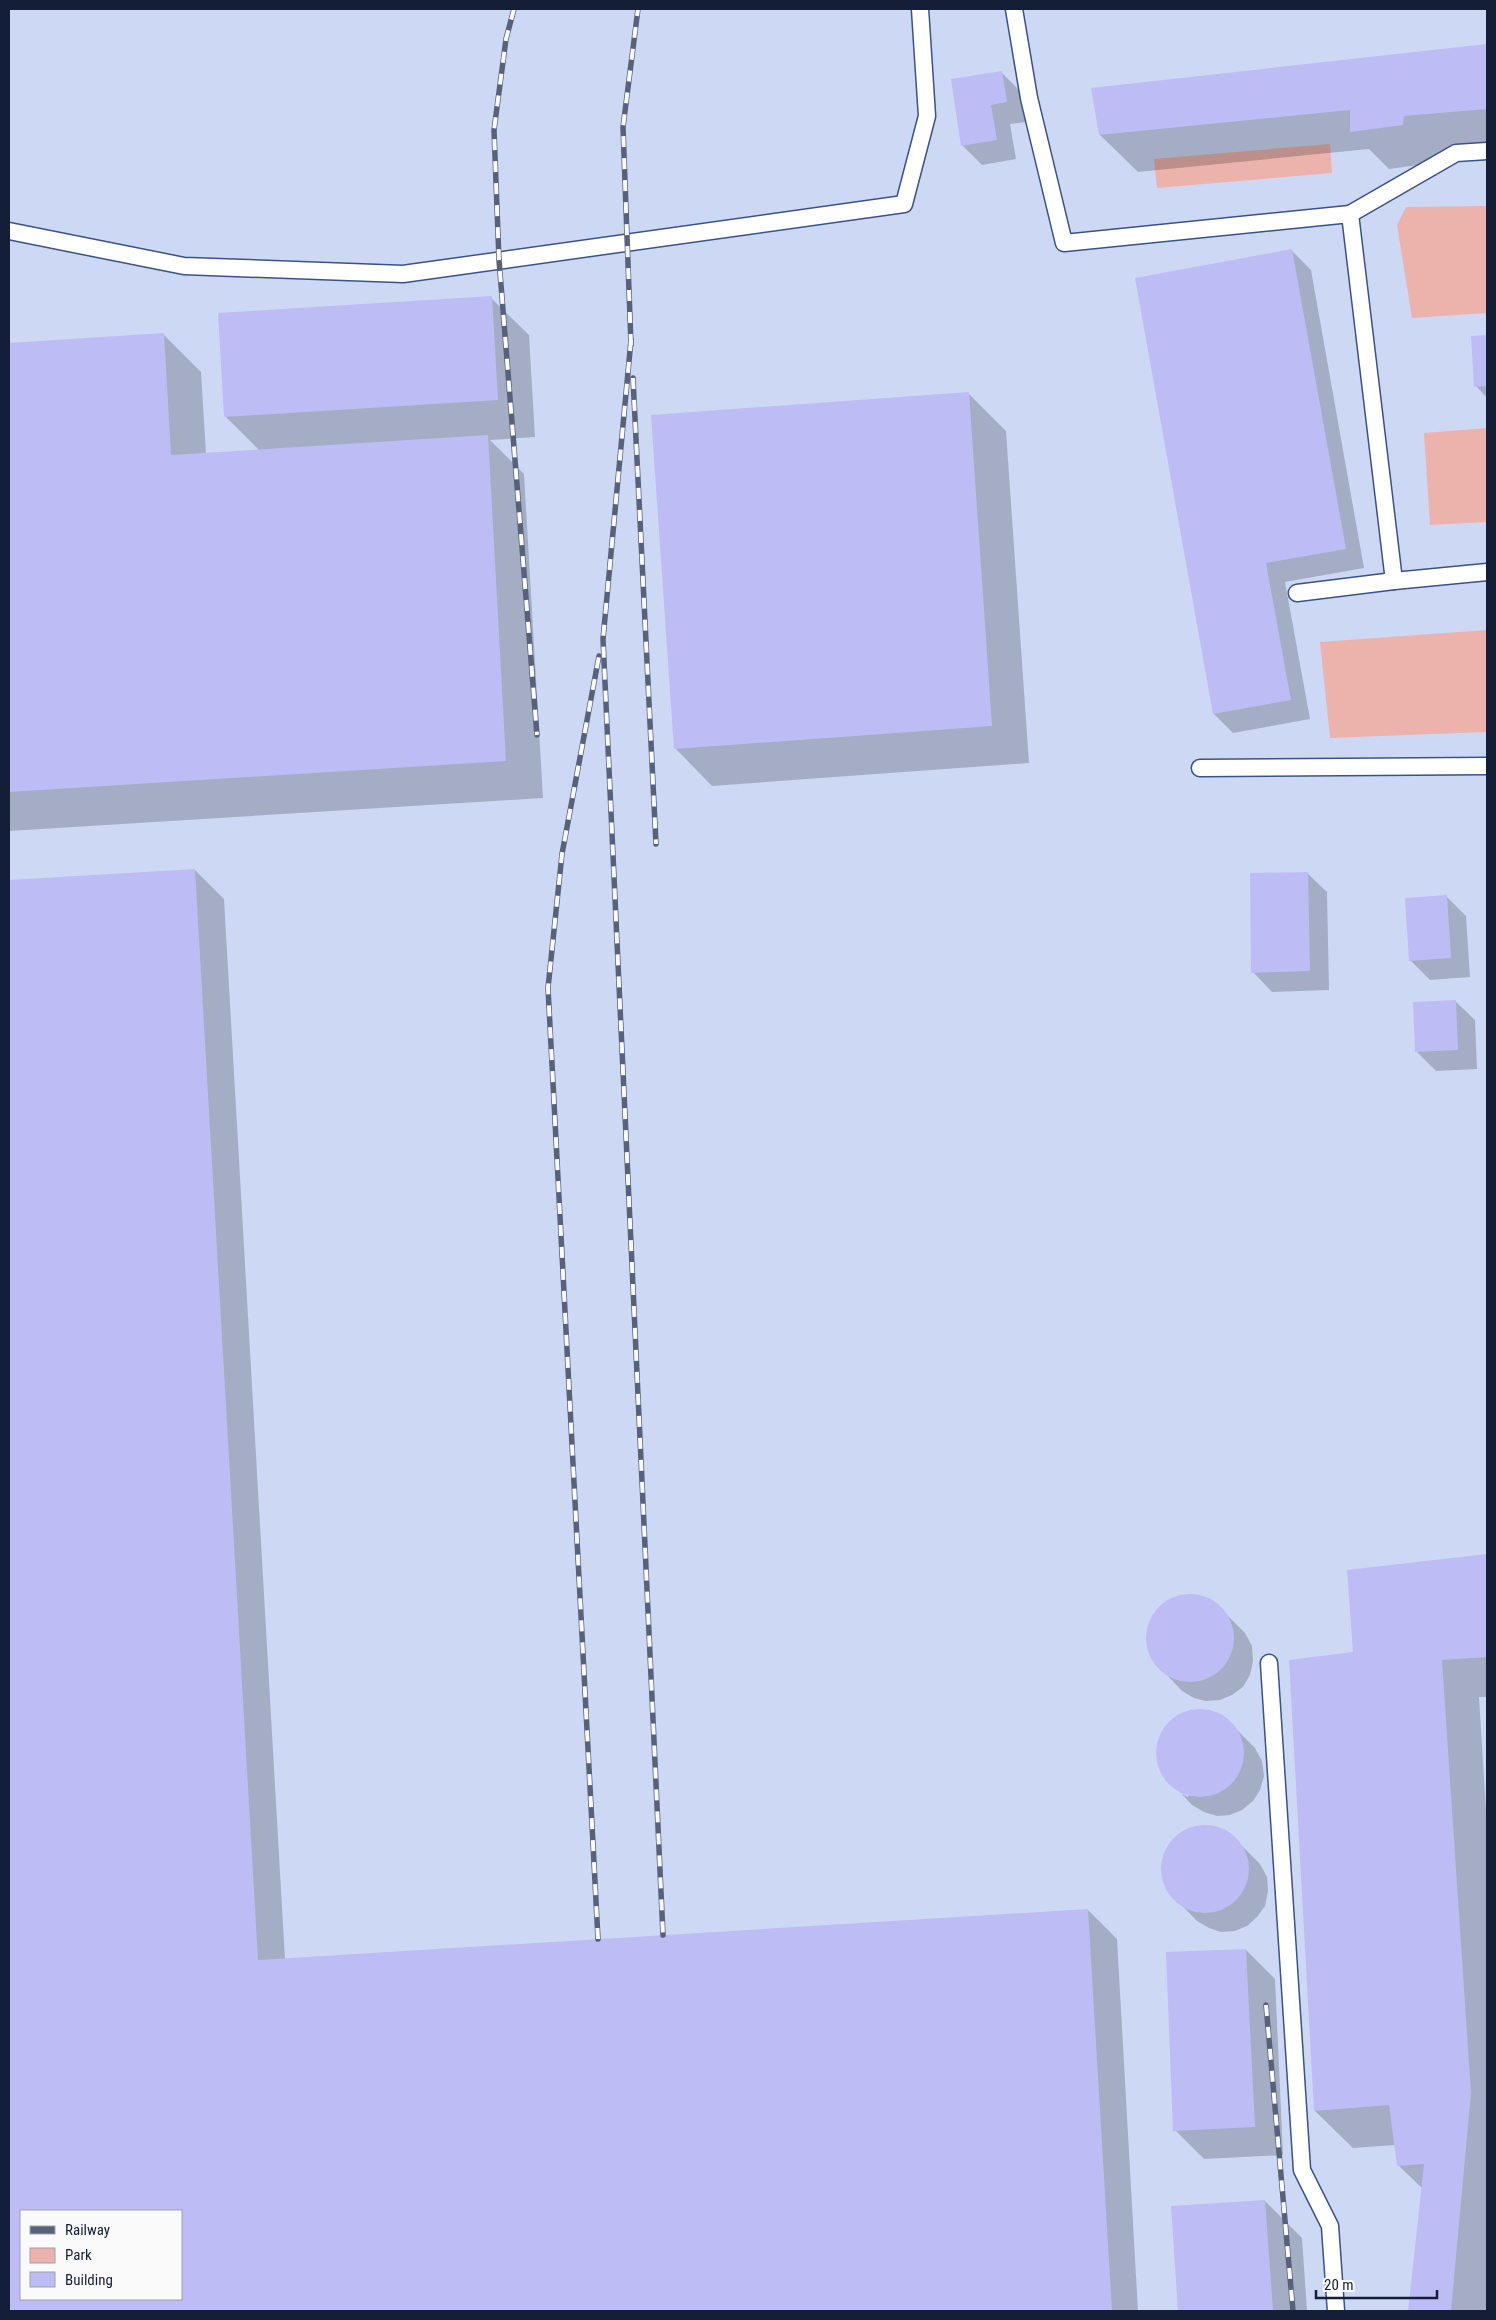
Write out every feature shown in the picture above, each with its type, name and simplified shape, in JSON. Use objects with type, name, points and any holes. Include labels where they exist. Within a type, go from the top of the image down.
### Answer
[{"type":"lane","points":[[9,231],[184,266],[403,274],[904,204],[926,116],[920,9]]},
{"type":"lane","points":[[1014,9],[1029,98],[1064,243],[1350,214],[1456,153],[1487,151]]},
{"type":"lane","points":[[1350,214],[1394,580]]},
{"type":"lane","points":[[1297,593],[1394,580],[1487,572]]},
{"type":"lane","points":[[1200,768],[1487,766]]},
{"type":"lane","points":[[1270,1663],[1302,2170],[1330,2226],[1336,2311]]},
{"type":"green space","points":[[1330,144],[1332,173],[1157,188],[1154,159]]},
{"type":"green space","points":[[1487,206],[1487,313],[1412,318],[1397,225],[1406,207]]},
{"type":"green space","points":[[1487,428],[1487,522],[1430,525],[1424,433]]},
{"type":"green space","points":[[1487,630],[1487,732],[1330,738],[1320,642]]},
{"type":"building","points":[[1487,44],[1487,109],[1404,116],[1403,125],[1350,132],[1350,110],[1099,135],[1091,88]]},
{"type":"building","points":[[1002,71],[1007,102],[991,105],[997,140],[961,146],[951,79]]},
{"type":"building","points":[[1292,249],[1346,549],[1266,563],[1291,700],[1213,714],[1135,278]]},
{"type":"building","points":[[492,296],[498,400],[224,417],[218,313]]},
{"type":"building","points":[[164,333],[171,455],[488,435],[506,761],[9,792],[9,343]]},
{"type":"building","points":[[1487,335],[1487,386],[1474,387],[1471,336]]},
{"type":"building","points":[[969,392],[992,726],[674,749],[651,415]]},
{"type":"building","points":[[195,869],[258,1960],[1088,1909],[1112,2311],[9,2311],[9,880]]},
{"type":"building","points":[[1308,872],[1310,971],[1251,973],[1250,873]]},
{"type":"building","points":[[1447,895],[1451,958],[1409,961],[1405,898]]},
{"type":"building","points":[[1456,1000],[1458,1050],[1415,1052],[1413,1002]]},
{"type":"building","points":[[1487,1554],[1487,1657],[1442,1660],[1471,2093],[1451,2311],[1408,2311],[1424,2164],[1397,2166],[1389,2105],[1314,2111],[1289,1660],[1353,1652],[1347,1570]]},
{"type":"building","points":[[1190,1594],[1207,1598],[1221,1607],[1230,1621],[1234,1638],[1230,1655],[1221,1669],[1207,1678],[1190,1682],[1173,1678],[1159,1669],[1150,1655],[1146,1638],[1150,1621],[1159,1607],[1173,1598]]},
{"type":"building","points":[[1200,1709],[1217,1713],[1231,1722],[1240,1736],[1244,1753],[1240,1770],[1231,1784],[1217,1793],[1200,1797],[1183,1793],[1169,1784],[1160,1770],[1156,1753],[1160,1736],[1169,1722],[1183,1713]]},
{"type":"building","points":[[1205,1825],[1222,1829],[1236,1838],[1245,1852],[1249,1869],[1245,1886],[1236,1900],[1222,1909],[1205,1913],[1188,1909],[1174,1900],[1165,1886],[1161,1869],[1165,1852],[1174,1838],[1188,1829]]},
{"type":"building","points":[[1246,1949],[1255,2127],[1173,2131],[1166,1952]]},
{"type":"building","points":[[1265,2200],[1273,2311],[1178,2311],[1171,2206]]},
{"type":"railway","points":[[514,9],[506,39],[494,130],[499,260],[537,735]]},
{"type":"railway","points":[[631,345],[623,127],[638,9]]},
{"type":"railway","points":[[631,340],[603,639],[663,1935]]},
{"type":"railway","points":[[633,378],[656,844]]},
{"type":"railway","points":[[598,1939],[548,988],[562,854],[599,656]]},
{"type":"railway","points":[[1266,2005],[1293,2311]]}]
